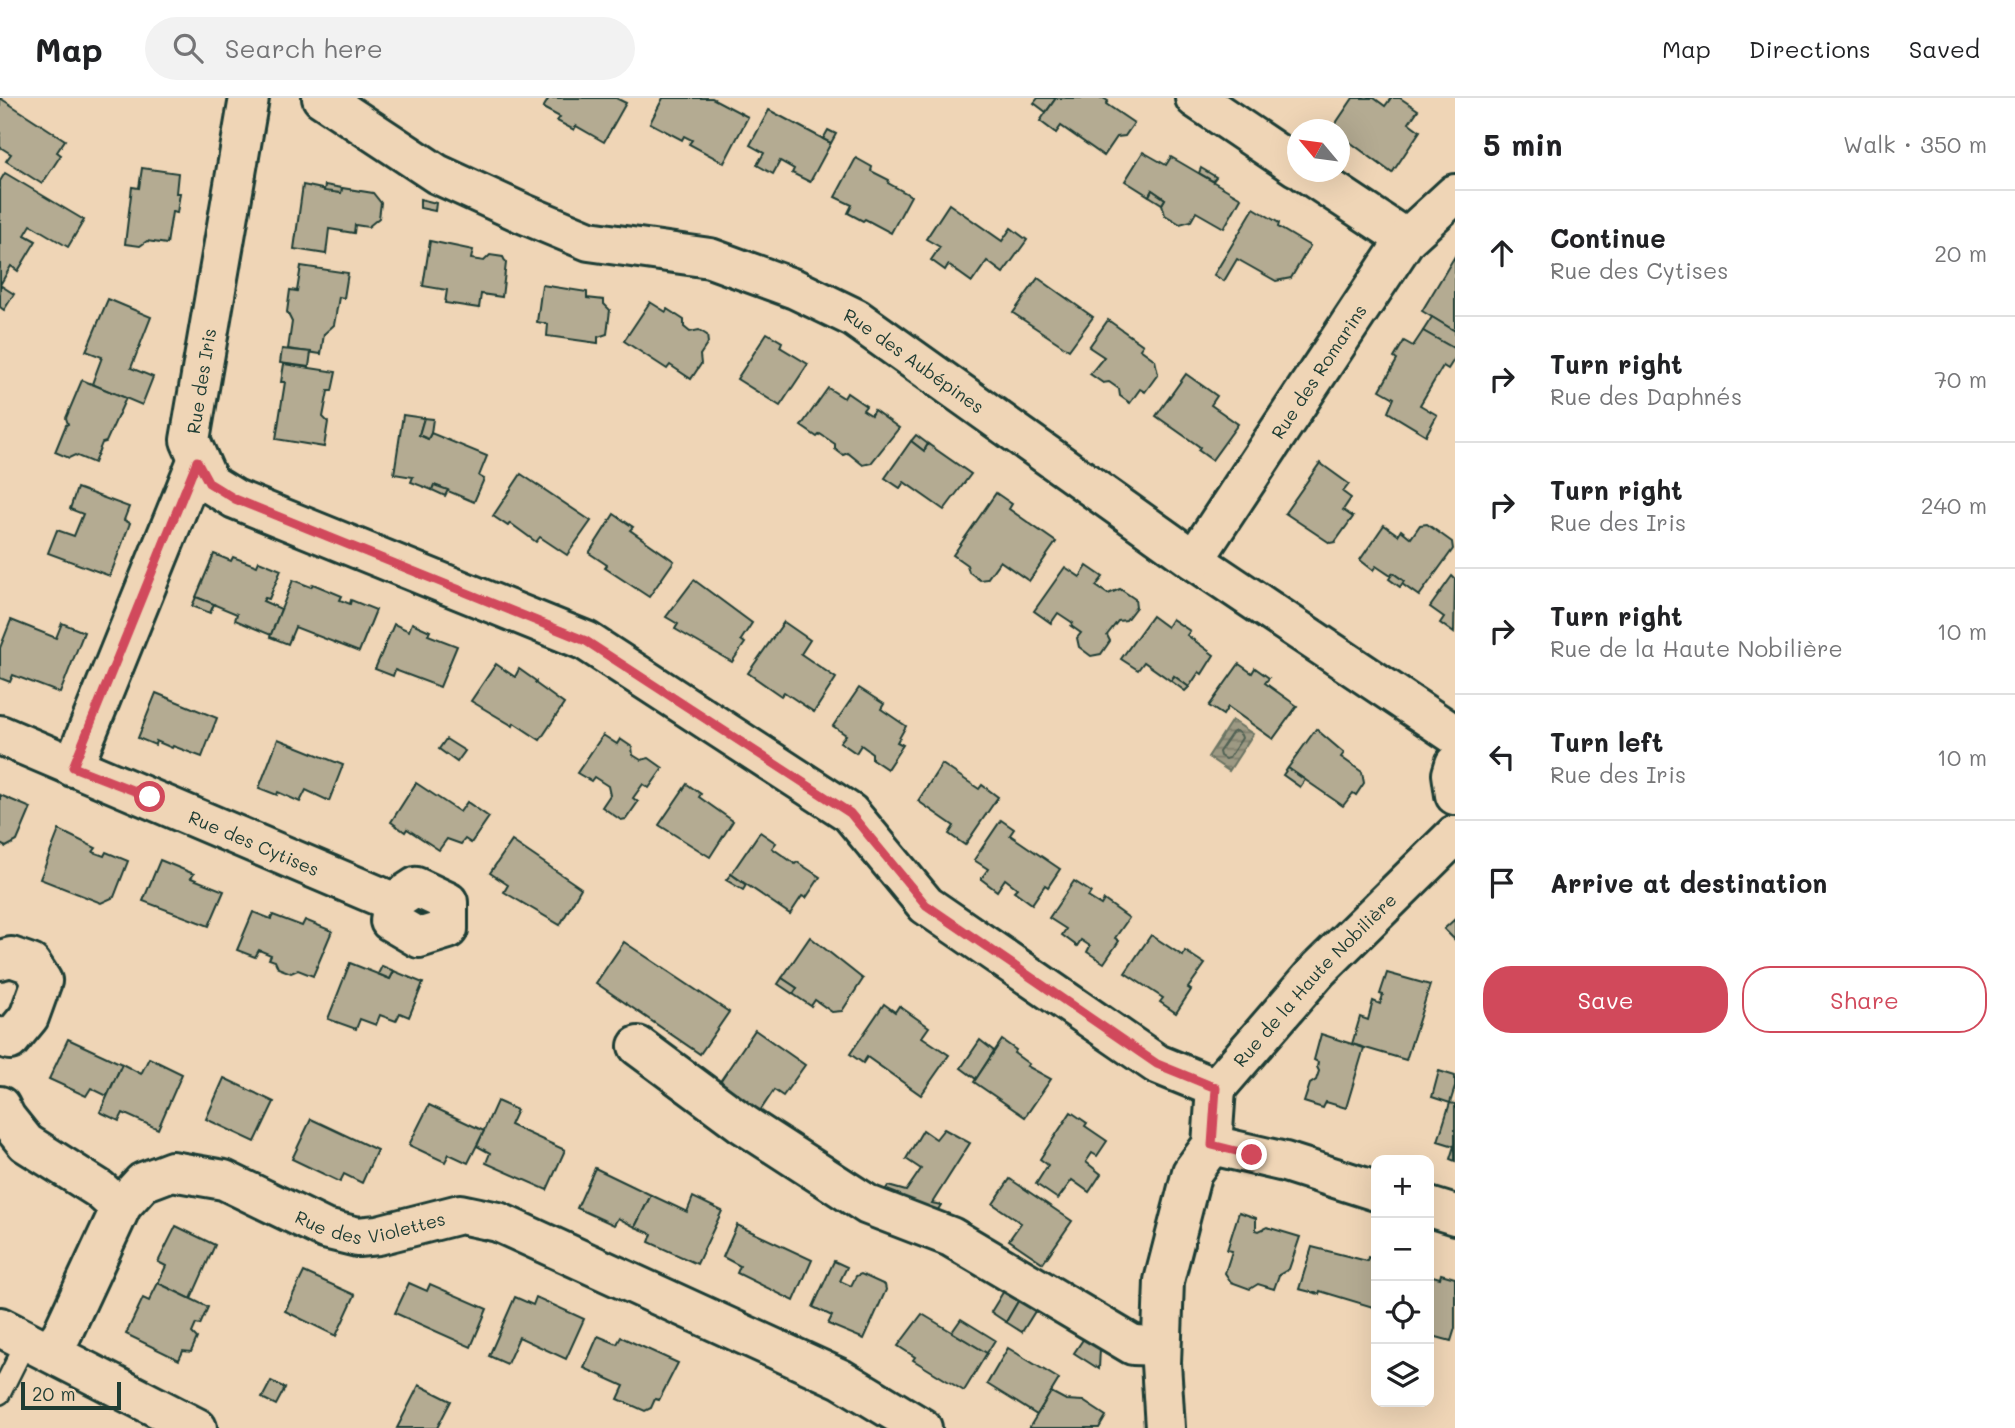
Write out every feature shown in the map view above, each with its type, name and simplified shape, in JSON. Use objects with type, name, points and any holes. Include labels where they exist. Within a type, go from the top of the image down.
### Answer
[{"type":"street","name":"Rue des Iris","points":[[249,98],[190,440],[209,483],[235,499],[586,641],[850,813],[926,905],[1157,1064],[1216,1088]]},
{"type":"street","name":"Rue des Aubépines","points":[[322,98],[437,174],[589,241],[710,258],[795,289],[855,318],[1194,560],[1455,735]]},
{"type":"street","points":[[1195,98],[1287,160]]},
{"type":"street","points":[[1320,182],[1406,239]]},
{"type":"street","name":"Rue des Romarins","points":[[1194,560],[1406,239],[1455,194]]},
{"type":"street","points":[[73,767],[197,461]]},
{"type":"street","name":"Rue des Cytises","points":[[0,735],[393,902]]},
{"type":"street","points":[[1455,764],[1452,774],[1455,795]]},
{"type":"street","name":"Rue de la Haute Nobilière","points":[[1216,1088],[1318,970],[1455,835]]},
{"type":"street","points":[[0,960],[11,957],[31,964],[42,981],[29,1017],[3,1045]]},
{"type":"street","points":[[638,1046],[743,1124],[868,1205],[951,1237],[1133,1345],[1161,1346]]},
{"type":"street","points":[[1164,1428],[1161,1346],[1164,1281],[1192,1172],[1212,1145],[1216,1088]]},
{"type":"street","points":[[0,1106],[26,1143],[99,1189],[120,1208]]},
{"type":"street","points":[[1212,1145],[1285,1162],[1371,1189]]},
{"type":"street","name":"Rue des Violettes","points":[[26,1339],[62,1334],[120,1208],[143,1182],[172,1171],[224,1180],[325,1228],[358,1237],[378,1235],[460,1214],[498,1222],[841,1379],[922,1428]]},
{"type":"street","points":[[1434,1209],[1455,1215]]},
{"type":"street","points":[[26,1339],[197,1428]]},
{"type":"lane","points":[[0,1394],[26,1339]]},
{"type":"water","points":[[1232,720],[1253,734],[1229,771],[1208,757]]},
{"type":"building","points":[[0,98],[65,140],[57,152],[61,155],[42,184],[6,161],[11,154],[0,147]]},
{"type":"building","points":[[549,98],[616,98],[626,103],[604,142],[576,126],[574,130],[557,121],[560,117],[543,108]]},
{"type":"building","points":[[663,98],[712,98],[748,117],[724,163],[689,144],[692,140],[684,136],[682,140],[650,123]]},
{"type":"building","points":[[1038,98],[1056,98],[1046,112],[1034,103]]},
{"type":"building","points":[[1056,98],[1103,98],[1108,101],[1106,104],[1134,123],[1125,136],[1117,137],[1104,156],[1061,126],[1056,133],[1040,121]]},
{"type":"building","points":[[1353,98],[1374,98],[1385,106],[1391,98],[1400,98],[1418,110],[1409,123],[1420,131],[1392,173],[1350,142],[1350,119],[1339,119]]},
{"type":"building","points":[[769,110],[831,143],[810,182],[792,173],[794,169],[780,161],[773,174],[757,165],[764,153],[750,145]]},
{"type":"building","points":[[828,130],[836,134],[831,143],[823,139]]},
{"type":"building","points":[[1143,152],[1166,165],[1171,157],[1241,198],[1224,228],[1196,212],[1191,221],[1180,224],[1165,215],[1162,204],[1165,199],[1152,190],[1149,196],[1125,181]]},
{"type":"building","points":[[856,158],[872,167],[871,171],[889,180],[888,183],[911,196],[891,233],[848,213],[852,205],[835,197]]},
{"type":"building","points":[[142,168],[178,173],[176,193],[180,193],[177,213],[172,212],[167,244],[147,241],[140,246],[125,244],[132,187],[139,188]]},
{"type":"building","points":[[1201,168],[1216,177],[1213,181],[1199,173]]},
{"type":"building","points":[[5,173],[84,220],[68,247],[31,225],[25,235],[36,241],[18,271],[11,266],[0,285],[0,181]]},
{"type":"building","points":[[303,185],[341,193],[342,188],[373,193],[381,203],[379,218],[368,227],[355,225],[354,233],[329,229],[326,254],[294,249]]},
{"type":"building","points":[[325,185],[342,188],[341,193],[324,191]]},
{"type":"building","points":[[1152,190],[1165,199],[1162,204],[1149,196]]},
{"type":"building","points":[[420,199],[436,203],[435,211],[420,208]]},
{"type":"building","points":[[949,204],[1002,241],[1011,228],[1027,240],[1003,273],[987,261],[972,282],[948,265],[945,270],[931,260],[940,247],[926,239]]},
{"type":"building","points":[[1254,208],[1279,223],[1278,227],[1310,246],[1291,278],[1276,281],[1237,259],[1224,281],[1214,275]]},
{"type":"building","points":[[430,241],[473,250],[471,259],[484,261],[490,255],[503,257],[506,263],[502,297],[481,294],[479,308],[445,303],[447,290],[423,286]]},
{"type":"building","points":[[1455,256],[1455,331],[1422,311]]},
{"type":"building","points":[[301,266],[348,273],[344,298],[339,297],[334,325],[324,334],[321,354],[288,349],[292,322],[287,312],[290,290],[297,291]]},
{"type":"building","points":[[1038,278],[1093,317],[1069,350],[1013,313]]},
{"type":"building","points":[[0,285],[14,294],[4,310],[0,307]]},
{"type":"building","points":[[542,285],[587,292],[587,298],[604,300],[610,310],[607,334],[598,337],[598,343],[547,336],[548,324],[537,322]]},
{"type":"building","points":[[108,299],[151,317],[131,368],[153,377],[142,405],[92,384],[102,357],[86,351]]},
{"type":"building","points":[[650,302],[684,320],[684,327],[690,332],[699,330],[707,335],[708,343],[700,355],[701,364],[691,379],[670,365],[667,369],[624,341]]},
{"type":"building","points":[[1432,317],[1455,331],[1455,349],[1423,331]]},
{"type":"building","points":[[1108,320],[1143,345],[1140,349],[1155,360],[1158,374],[1145,392],[1140,389],[1130,403],[1120,396],[1119,389],[1090,374],[1104,357],[1089,347]]},
{"type":"building","points":[[1423,331],[1455,349],[1455,358],[1448,369],[1443,366],[1420,405],[1437,415],[1426,435],[1388,412],[1394,398],[1380,390],[1404,341],[1413,346]]},
{"type":"building","points":[[767,333],[782,342],[780,347],[808,364],[780,406],[737,379]]},
{"type":"building","points":[[282,349],[311,352],[309,367],[280,363]]},
{"type":"building","points":[[284,364],[336,372],[332,391],[328,391],[323,417],[328,422],[324,447],[276,439],[285,382],[281,382]]},
{"type":"building","points":[[1186,374],[1217,396],[1211,405],[1238,424],[1212,460],[1198,450],[1200,447],[1156,416]]},
{"type":"building","points":[[82,380],[126,398],[94,463],[75,455],[69,458],[55,452],[68,424],[66,418]]},
{"type":"building","points":[[828,388],[844,398],[847,393],[866,406],[863,410],[871,415],[874,410],[899,428],[871,463],[863,465],[848,453],[843,455],[835,449],[835,444],[820,434],[817,437],[801,426]]},
{"type":"building","points":[[403,415],[424,418],[419,435],[428,439],[431,433],[487,456],[479,476],[484,479],[474,502],[434,485],[432,490],[411,482],[413,477],[394,474]]},
{"type":"building","points":[[424,418],[433,419],[428,439],[419,435]]},
{"type":"building","points":[[916,435],[928,444],[924,451],[911,441]]},
{"type":"building","points":[[911,441],[924,451],[928,444],[971,474],[944,510],[904,482],[900,488],[885,478]]},
{"type":"building","points":[[1320,463],[1349,484],[1343,492],[1351,498],[1343,510],[1353,517],[1335,542],[1330,543],[1285,513]]},
{"type":"building","points":[[521,474],[591,521],[567,555],[540,537],[536,542],[510,523],[508,526],[493,516]]},
{"type":"building","points":[[434,485],[448,490],[445,496],[432,490]]},
{"type":"building","points":[[77,488],[129,507],[124,520],[130,523],[110,576],[48,553],[57,530],[74,536],[83,514],[70,509]]},
{"type":"building","points":[[996,493],[1012,504],[1009,509],[1056,542],[1029,581],[1000,561],[987,579],[980,580],[969,572],[967,565],[953,555]]},
{"type":"building","points":[[614,514],[633,527],[630,530],[674,561],[649,597],[605,568],[607,565],[589,553]]},
{"type":"building","points":[[1427,524],[1452,542],[1453,549],[1419,596],[1402,584],[1404,581],[1393,573],[1391,576],[1376,566],[1373,570],[1360,560],[1384,525],[1398,535],[1401,530],[1411,538],[1420,525]]},
{"type":"building","points":[[214,554],[231,561],[233,557],[257,566],[259,561],[281,570],[269,599],[265,598],[263,601],[281,609],[271,635],[235,620],[237,614],[196,597]]},
{"type":"building","points":[[1087,566],[1103,577],[1096,586],[1108,594],[1120,589],[1135,599],[1136,607],[1126,620],[1118,621],[1107,635],[1110,641],[1101,654],[1091,656],[1079,647],[1077,638],[1081,633],[1071,626],[1073,623],[1058,613],[1051,623],[1034,611],[1065,567],[1080,577]]},
{"type":"building","points":[[1393,573],[1404,581],[1400,587],[1389,579]]},
{"type":"building","points":[[1452,576],[1455,579],[1454,633],[1440,623],[1444,617],[1430,607]]},
{"type":"building","points":[[293,580],[311,587],[313,584],[342,596],[340,600],[350,604],[351,600],[376,610],[359,652],[295,627],[288,644],[270,637]]},
{"type":"building","points":[[694,580],[752,623],[741,640],[745,643],[732,662],[675,629],[678,624],[666,617]]},
{"type":"building","points":[[196,597],[214,604],[210,613],[192,606]]},
{"type":"building","points":[[1152,616],[1167,627],[1172,619],[1190,631],[1187,635],[1214,655],[1202,674],[1199,672],[1189,687],[1174,676],[1171,681],[1144,662],[1138,670],[1121,659]]},
{"type":"building","points":[[11,620],[56,638],[62,623],[84,632],[60,693],[13,675],[10,682],[0,678],[0,648]]},
{"type":"building","points":[[784,622],[810,640],[801,654],[836,678],[814,712],[784,692],[781,696],[748,673]]},
{"type":"building","points":[[412,623],[430,631],[428,635],[457,646],[440,687],[395,670],[393,676],[375,669],[394,624],[409,631]]},
{"type":"building","points":[[496,664],[515,677],[519,669],[564,704],[540,740],[471,701]]},
{"type":"building","points":[[1239,664],[1252,673],[1255,668],[1269,678],[1265,683],[1297,706],[1273,739],[1228,707],[1223,715],[1209,706]]},
{"type":"building","points":[[1174,676],[1189,687],[1185,691],[1171,681]]},
{"type":"building","points":[[859,688],[884,704],[881,709],[906,726],[897,742],[903,745],[887,769],[872,759],[872,753],[861,745],[856,753],[840,742],[846,735],[833,726]]},
{"type":"building","points":[[156,693],[217,718],[202,757],[173,746],[172,748],[156,741],[155,745],[138,738]]},
{"type":"building","points":[[1316,729],[1344,753],[1341,757],[1362,772],[1364,783],[1356,795],[1353,793],[1343,806],[1288,768]]},
{"type":"building","points":[[603,735],[617,744],[620,739],[632,747],[633,755],[641,760],[649,758],[663,768],[649,788],[643,784],[633,798],[638,802],[626,819],[621,820],[602,807],[610,795],[608,786],[594,777],[591,781],[577,773]]},
{"type":"building","points":[[278,739],[343,765],[329,801],[306,790],[300,802],[278,792],[277,795],[259,788]]},
{"type":"building","points":[[446,739],[465,751],[457,762],[439,749]]},
{"type":"building","points":[[942,764],[979,789],[982,785],[998,797],[965,845],[949,834],[954,826],[918,801]]},
{"type":"building","points":[[1288,768],[1305,780],[1300,787],[1283,775]]},
{"type":"building","points":[[416,783],[460,812],[467,802],[489,817],[471,843],[465,839],[461,844],[447,839],[439,850],[391,822]]},
{"type":"building","points":[[687,784],[701,794],[699,797],[733,821],[710,857],[659,825]]},
{"type":"building","points":[[0,795],[31,808],[17,841],[6,847],[0,844]]},
{"type":"building","points":[[1001,820],[1014,829],[1010,835],[1060,869],[1032,904],[1014,891],[1017,888],[1005,879],[997,891],[981,879],[988,869],[974,860]]},
{"type":"building","points":[[59,830],[96,848],[93,852],[104,856],[106,852],[128,861],[114,897],[101,903],[40,879]]},
{"type":"building","points":[[760,832],[776,843],[772,848],[820,877],[806,898],[802,896],[790,914],[731,874]]},
{"type":"building","points":[[512,841],[581,888],[560,925],[504,892],[508,885],[490,873]]},
{"type":"building","points":[[160,860],[194,874],[191,878],[224,891],[209,926],[143,901]]},
{"type":"building","points":[[731,874],[746,885],[743,890],[726,880]]},
{"type":"building","points":[[1074,881],[1091,892],[1088,897],[1101,905],[1104,900],[1129,918],[1115,938],[1119,941],[1104,963],[1087,952],[1090,946],[1081,940],[1077,946],[1062,935],[1066,929],[1049,918]]},
{"type":"building","points":[[253,912],[271,919],[273,915],[302,926],[305,920],[332,931],[313,976],[298,970],[291,973],[278,968],[275,961],[269,959],[271,955],[259,950],[255,957],[237,950]]},
{"type":"building","points":[[1455,919],[1455,940],[1444,929]]},
{"type":"building","points":[[1151,935],[1183,956],[1185,951],[1205,964],[1188,988],[1191,990],[1176,1013],[1160,1002],[1163,998],[1125,973]]},
{"type":"building","points":[[810,937],[863,979],[842,1011],[832,1012],[815,1000],[811,1006],[793,994],[797,988],[782,978]]},
{"type":"building","points":[[624,942],[729,1012],[700,1054],[596,983]]},
{"type":"building","points":[[350,963],[390,979],[394,971],[423,983],[409,1017],[400,1013],[396,1021],[380,1015],[376,1025],[360,1019],[356,1029],[328,1019]]},
{"type":"building","points":[[382,966],[394,971],[390,979],[378,974]]},
{"type":"building","points":[[1387,973],[1430,985],[1406,1060],[1352,1044],[1360,1017],[1368,1020],[1373,1001],[1380,1004],[1383,995],[1380,994]]},
{"type":"building","points":[[782,978],[797,988],[793,994],[778,984]]},
{"type":"building","points":[[884,1004],[895,1012],[899,1006],[929,1027],[922,1037],[949,1055],[921,1095],[867,1057],[863,1063],[850,1054]]},
{"type":"building","points":[[755,1030],[805,1065],[783,1096],[774,1090],[754,1120],[731,1104],[721,1080]]},
{"type":"building","points":[[1321,1034],[1364,1048],[1346,1108],[1326,1102],[1323,1108],[1304,1102],[1310,1084],[1316,1080],[1319,1071],[1318,1062],[1314,1060]]},
{"type":"building","points":[[68,1039],[122,1064],[107,1096],[91,1088],[86,1096],[49,1079]]},
{"type":"building","points":[[980,1040],[994,1051],[976,1079],[961,1068]]},
{"type":"building","points":[[1002,1040],[1016,1050],[1014,1053],[1029,1064],[1027,1066],[1051,1079],[1025,1117],[974,1082]]},
{"type":"building","points":[[149,1058],[182,1074],[158,1129],[123,1113],[119,1121],[100,1112],[122,1064],[141,1074]]},
{"type":"building","points":[[1439,1071],[1455,1076],[1450,1103],[1432,1097]]},
{"type":"building","points":[[224,1078],[274,1102],[255,1142],[206,1119]]},
{"type":"building","points":[[497,1101],[517,1110],[510,1125],[565,1150],[547,1190],[486,1163],[490,1153],[477,1146]]},
{"type":"building","points":[[1450,1103],[1455,1104],[1455,1161],[1450,1159],[1454,1146],[1438,1141]]},
{"type":"building","points":[[429,1105],[484,1131],[468,1163],[449,1154],[445,1162],[409,1145]]},
{"type":"building","points":[[1071,1112],[1087,1123],[1085,1126],[1107,1141],[1097,1156],[1092,1153],[1086,1162],[1101,1174],[1089,1192],[1072,1180],[1058,1199],[1036,1184],[1048,1165],[1040,1159]]},
{"type":"building","points":[[311,1119],[377,1150],[362,1183],[344,1174],[340,1182],[292,1159]]},
{"type":"building","points":[[944,1129],[970,1143],[932,1203],[941,1205],[930,1222],[877,1202],[888,1186],[906,1191],[921,1169],[906,1159],[923,1130],[936,1139]]},
{"type":"building","points":[[595,1168],[651,1195],[635,1227],[618,1218],[614,1225],[577,1208]]},
{"type":"building","points":[[1010,1179],[1072,1221],[1043,1263],[1009,1240],[1021,1223],[993,1204]]},
{"type":"building","points":[[651,1195],[687,1212],[693,1197],[722,1211],[697,1264],[649,1242],[652,1234],[635,1227]]},
{"type":"building","points":[[1239,1212],[1256,1218],[1256,1230],[1267,1227],[1300,1237],[1289,1269],[1279,1275],[1274,1289],[1258,1284],[1250,1289],[1231,1282],[1225,1273],[1232,1251],[1227,1250]]},
{"type":"building","points":[[737,1225],[812,1260],[794,1301],[737,1273],[740,1266],[723,1257]]},
{"type":"building","points":[[176,1226],[215,1245],[191,1299],[158,1283],[166,1266],[158,1262]]},
{"type":"building","points":[[1312,1247],[1367,1261],[1368,1257],[1371,1258],[1371,1306],[1320,1291],[1319,1294],[1299,1289]]},
{"type":"building","points":[[834,1261],[847,1267],[840,1281],[851,1286],[856,1276],[861,1274],[885,1285],[886,1290],[864,1339],[828,1324],[832,1316],[813,1307]]},
{"type":"building","points":[[304,1272],[355,1295],[336,1336],[285,1311]]},
{"type":"building","points":[[1441,1274],[1455,1278],[1455,1328],[1451,1341],[1434,1336],[1434,1276],[1440,1278]]},
{"type":"building","points":[[158,1283],[208,1307],[200,1325],[196,1324],[192,1333],[197,1338],[191,1352],[183,1351],[179,1360],[126,1334],[143,1298],[149,1301]]},
{"type":"building","points":[[409,1283],[427,1291],[430,1284],[487,1309],[471,1347],[395,1313]]},
{"type":"building","points":[[1005,1289],[1020,1298],[1006,1322],[991,1312]]},
{"type":"building","points":[[515,1297],[533,1305],[536,1297],[584,1319],[566,1359],[519,1337],[507,1364],[489,1356]]},
{"type":"building","points":[[1020,1298],[1037,1308],[1022,1332],[1006,1322]]},
{"type":"building","points":[[922,1314],[987,1353],[964,1391],[913,1360],[915,1357],[898,1346]]},
{"type":"building","points":[[961,1319],[995,1340],[987,1353],[952,1332]]},
{"type":"building","points":[[598,1336],[617,1344],[621,1337],[678,1363],[659,1400],[655,1399],[651,1408],[645,1411],[618,1399],[624,1386],[584,1368]]},
{"type":"building","points":[[1084,1338],[1100,1348],[1099,1369],[1074,1353]]},
{"type":"building","points":[[1008,1348],[1059,1379],[1037,1415],[987,1384]]},
{"type":"building","points":[[271,1381],[285,1388],[276,1405],[262,1398]]},
{"type":"building","points":[[419,1385],[451,1401],[437,1428],[397,1428]]},
{"type":"building","points":[[1051,1392],[1066,1400],[1083,1401],[1106,1416],[1099,1428],[1029,1428]]},
{"type":"route","points":[[150,797],[73,767],[197,461],[209,483],[235,499],[586,641],[850,813],[926,905],[1157,1064],[1216,1088],[1212,1145],[1252,1155]]}]
